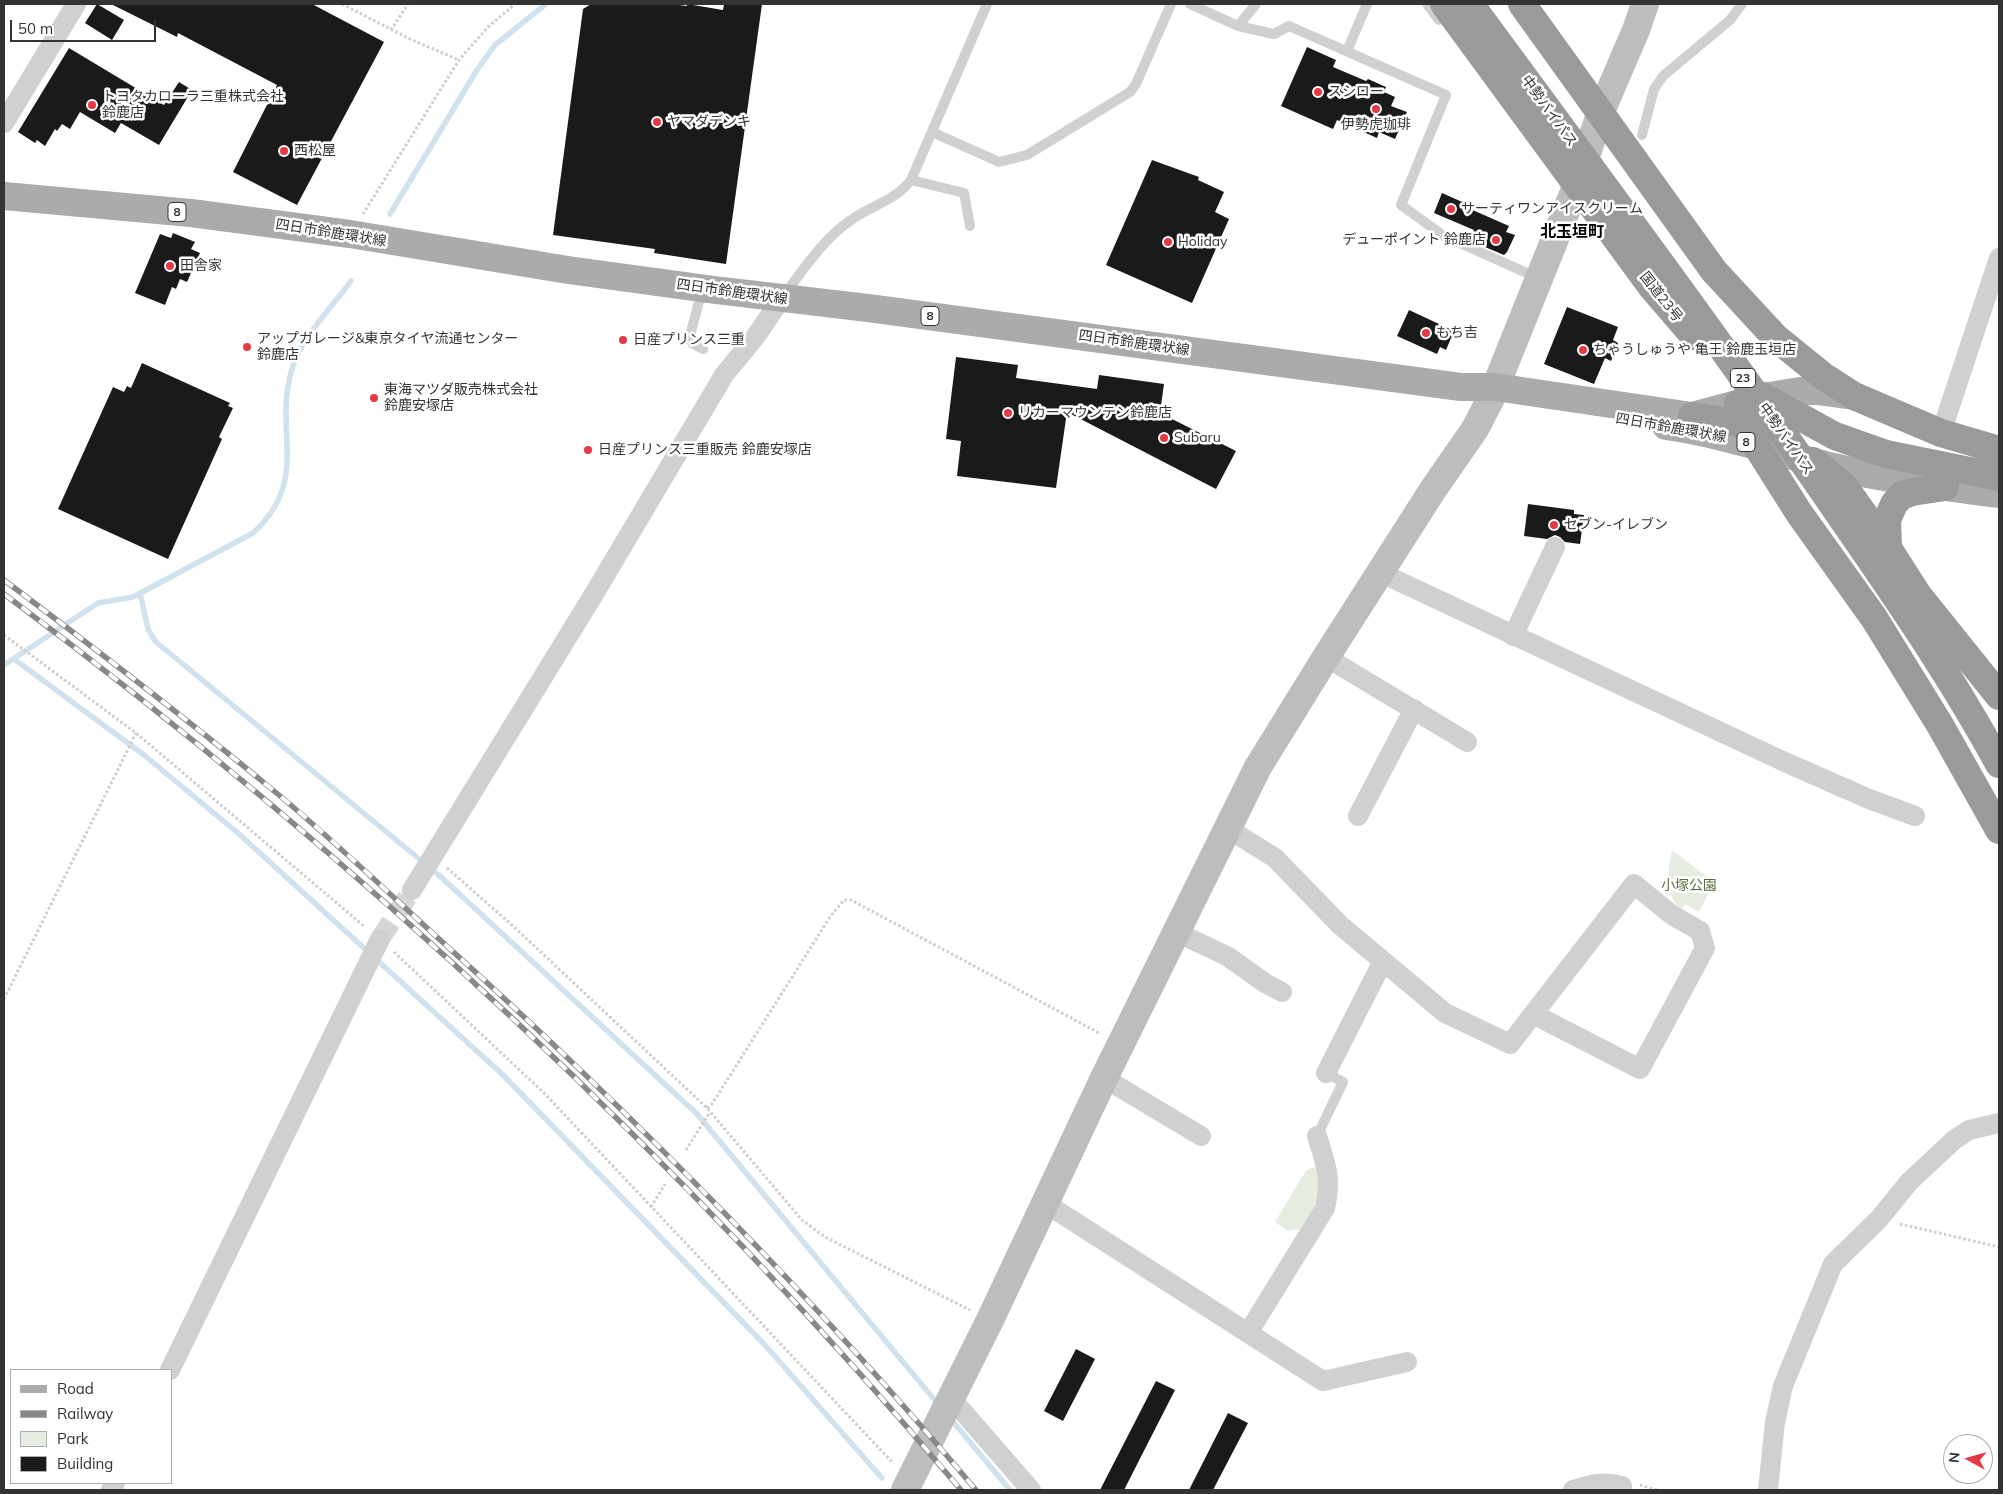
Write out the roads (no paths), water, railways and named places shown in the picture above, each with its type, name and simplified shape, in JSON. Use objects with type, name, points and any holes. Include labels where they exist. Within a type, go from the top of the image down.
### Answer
[{"type":"highway","name":"中勢バイパス","points":[[1470,4],[1700,318],[1871,559],[1978,725],[1999,764]]},
{"type":"highway","name":"中勢バイパス","points":[[1488,4],[1699,291],[1840,488],[1999,735]]},
{"type":"highway","points":[[1522,4],[1714,272],[1776,338],[1823,376],[1854,396],[1942,434],[1999,450]]},
{"type":"highway","name":"国道23号","points":[[1444,15],[1577,184],[1680,322],[1713,355],[1751,418],[1835,436],[1886,454],[1999,477]]},
{"type":"highway","points":[[1692,416],[1751,418],[1798,513],[1874,618],[1940,725],[1999,830]]},
{"type":"highway","points":[[1814,462],[1844,486],[1888,548],[1918,595],[1999,696]]},
{"type":"highway","points":[[1888,548],[1887,520],[1894,504],[1901,496],[1912,492],[1945,487]]},
{"type":"main road","name":"四日市鈴鹿環状線","points":[[4,196],[191,213],[350,234],[399,244],[781,299],[878,310],[1461,387],[1493,393],[1692,416]]},
{"type":"main road","name":"四日市鈴鹿環状線","points":[[1493,393],[1516,404],[1678,428],[1751,418],[1817,391],[1854,396]]},
{"type":"main road","name":"四日市鈴鹿環状線","points":[[1751,418],[1814,462],[1890,479],[1999,494]]},
{"type":"street","points":[[4,124],[76,4]]},
{"type":"street","points":[[908,1485],[990,1320],[1104,1078],[1258,767],[1326,656],[1475,428],[1493,393],[1577,184],[1600,114],[1636,30],[1645,4]]},
{"type":"street","points":[[1942,434],[1999,258]]},
{"type":"street","points":[[412,890],[589,602],[724,375],[756,336],[781,299]]},
{"type":"street","points":[[1513,636],[1555,547]]},
{"type":"street","points":[[1381,574],[1787,763],[1869,799],[1915,816]]},
{"type":"street","points":[[1326,656],[1468,742]]},
{"type":"street","points":[[1358,816],[1414,709]]},
{"type":"street","points":[[1227,828],[1275,858],[1340,925],[1446,1013],[1510,1044],[1533,1014],[1634,884],[1672,915],[1700,931],[1706,948],[1640,1068],[1533,1014]]},
{"type":"street","points":[[1176,932],[1227,956],[1265,983],[1282,992]]},
{"type":"street","points":[[170,1369],[375,949]]},
{"type":"street","points":[[1326,1073],[1383,961]]},
{"type":"street","points":[[1104,1078],[1201,1136]]},
{"type":"street","points":[[1768,1490],[1775,1422],[1783,1386],[1833,1264],[1880,1219],[1909,1182],[1954,1140],[1969,1130],[1999,1124]]},
{"type":"street","points":[[1248,1333],[1325,1208],[1329,1188],[1327,1169],[1317,1136]]},
{"type":"street","points":[[1045,1203],[1323,1381],[1408,1362]]},
{"type":"street","points":[[947,1407],[1031,1490]]},
{"type":"street","points":[[1573,1490],[1596,1483],[1608,1482],[1622,1486],[1622,1490]]},
{"type":"lane","points":[[781,299],[833,234],[852,219],[903,191],[912,180],[987,4]]},
{"type":"lane","points":[[932,132],[999,162],[1027,155],[1130,92],[1136,84],[1171,4]]},
{"type":"lane","points":[[1190,4],[1238,26],[1274,34],[1289,26],[1446,95],[1401,205],[1444,236],[1539,278]]},
{"type":"lane","points":[[1238,26],[1256,4]]},
{"type":"lane","points":[[1347,51],[1368,4]]},
{"type":"lane","points":[[1427,4],[1444,15]]},
{"type":"lane","points":[[1642,135],[1654,88],[1663,76],[1730,20],[1742,4]]},
{"type":"lane","points":[[1480,72],[1558,160]]},
{"type":"lane","points":[[912,180],[964,193],[970,226]]},
{"type":"lane","points":[[703,288],[691,332],[692,343],[703,348]]},
{"type":"lane","points":[[1317,1136],[1343,1082],[1326,1073]]},
{"type":"waterway","points":[[390,214],[477,70],[495,45],[546,4]]},
{"type":"waterway","points":[[4,665],[98,603],[133,597],[253,533],[271,513],[281,494],[286,474],[287,392],[296,358],[309,335],[351,281]]},
{"type":"waterway","points":[[140,593],[148,629],[155,641],[441,877],[697,1114],[938,1404]]},
{"type":"waterway","points":[[14,659],[144,755],[239,834],[503,1075],[764,1344],[882,1478]]},
{"type":"waterway","points":[[949,1417],[1010,1490]]},
{"type":"tunnel","points":[[380,939],[412,890]]},
{"type":"railway","points":[[4,580],[170,707],[290,804],[509,1003],[648,1136],[783,1274],[849,1345],[976,1490]]},
{"type":"railway","points":[[4,594],[134,694],[262,797],[387,904],[508,1015],[627,1129],[742,1246],[853,1366],[961,1490]]},
{"type":"place","name":"スシロー","points":[[1318,92]]},
{"type":"place","name":"トヨタカローラ三重株式会社 鈴鹿店","points":[[92,105]]},
{"type":"place","name":"伊勢虎珈琲","points":[[1376,109]]},
{"type":"place","name":"ヤマダデンキ","points":[[657,122]]},
{"type":"place","name":"西松屋","points":[[284,151]]},
{"type":"place","name":"サーティワンアイスクリーム","points":[[1451,209]]},
{"type":"place","name":"デューポイント 鈴鹿店","points":[[1496,240]]},
{"type":"place","name":"Holiday","points":[[1168,242]]},
{"type":"place","name":"田舎家","points":[[170,266]]},
{"type":"place","name":"もち吉","points":[[1426,333]]},
{"type":"place","name":"日産プリンス三重","points":[[623,340]]},
{"type":"place","name":"アップガレージ&東京タイヤ流通センター 鈴鹿店","points":[[247,347]]},
{"type":"place","name":"ちゃうしゅうや 亀王 鈴鹿玉垣店","points":[[1583,350]]},
{"type":"place","name":"東海マツダ販売株式会社 鈴鹿安塚店","points":[[374,398]]},
{"type":"place","name":"リカーマウンテン鈴鹿店","points":[[1008,413]]},
{"type":"place","name":"Subaru","points":[[1164,438]]},
{"type":"place","name":"日産プリンス三重販売 鈴鹿安塚店","points":[[588,450]]},
{"type":"place","name":"セブン-イレブン","points":[[1554,525]]},
{"type":"district","name":"北玉垣町","points":[[1572,232]]},
{"type":"park label","name":"小塚公園","points":[[1689,886]]}]
